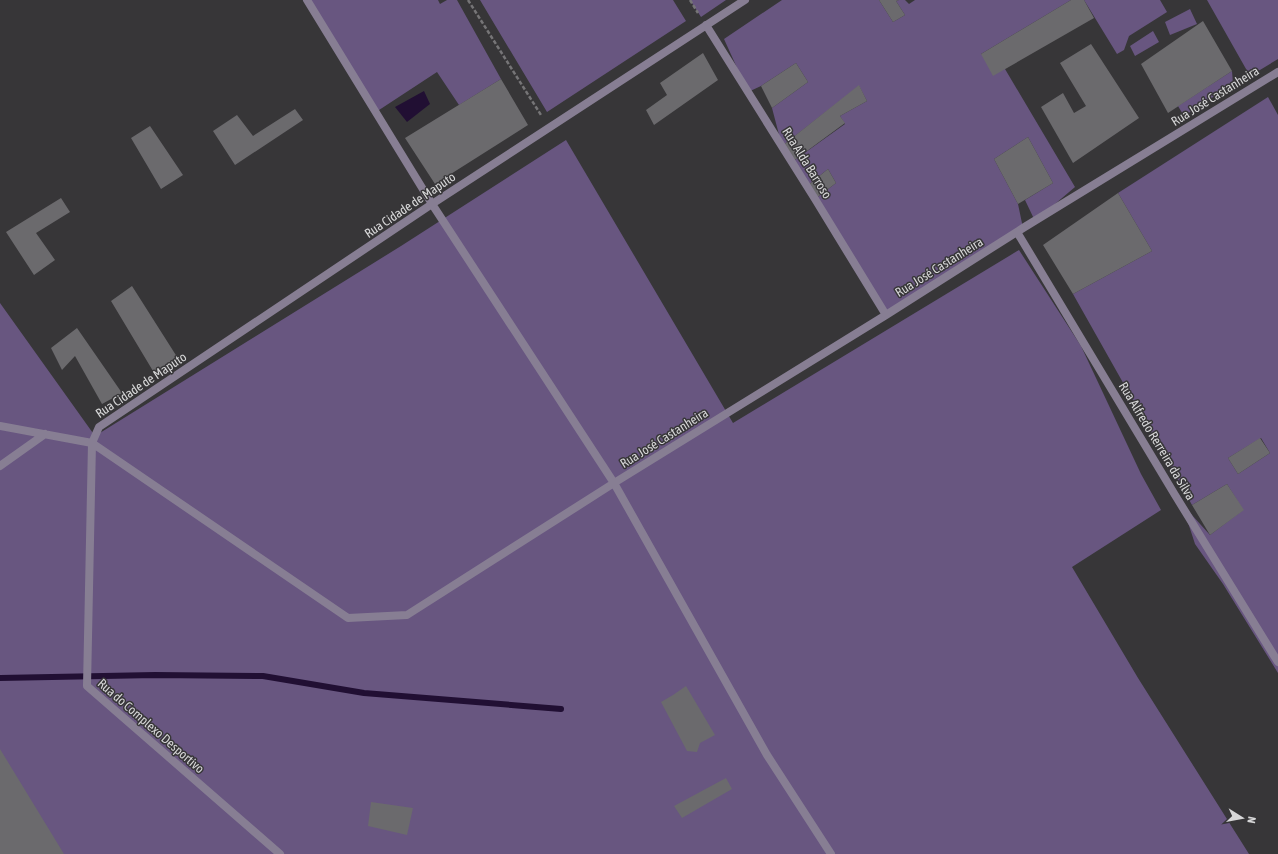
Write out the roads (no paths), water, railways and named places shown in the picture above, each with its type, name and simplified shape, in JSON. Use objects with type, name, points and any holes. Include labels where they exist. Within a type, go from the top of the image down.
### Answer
[{"type":"street","points":[[307,0],[432,204],[614,483],[767,755],[831,854]]},
{"type":"street","name":"Rua Cidade de Maputo","points":[[93,440],[99,427],[432,204],[745,0]]},
{"type":"street","name":"Rua Alda Barroso","points":[[706,25],[886,315]]},
{"type":"street","name":"Rua José Castanheira","points":[[93,440],[348,618],[407,616],[614,483],[1017,232],[1278,72]]},
{"type":"street","name":"Rua Alfredo Rerreira da Silva","points":[[1017,232],[1175,495],[1278,662]]},
{"type":"street","points":[[0,426],[44,434],[93,440]]},
{"type":"street","points":[[0,466],[44,434]]},
{"type":"street","name":"Rua do Complexo Desportivo","points":[[93,440],[87,686],[280,854]]},
{"type":"waterway","points":[[0,678],[155,675],[263,676],[364,693],[561,709]]}]
